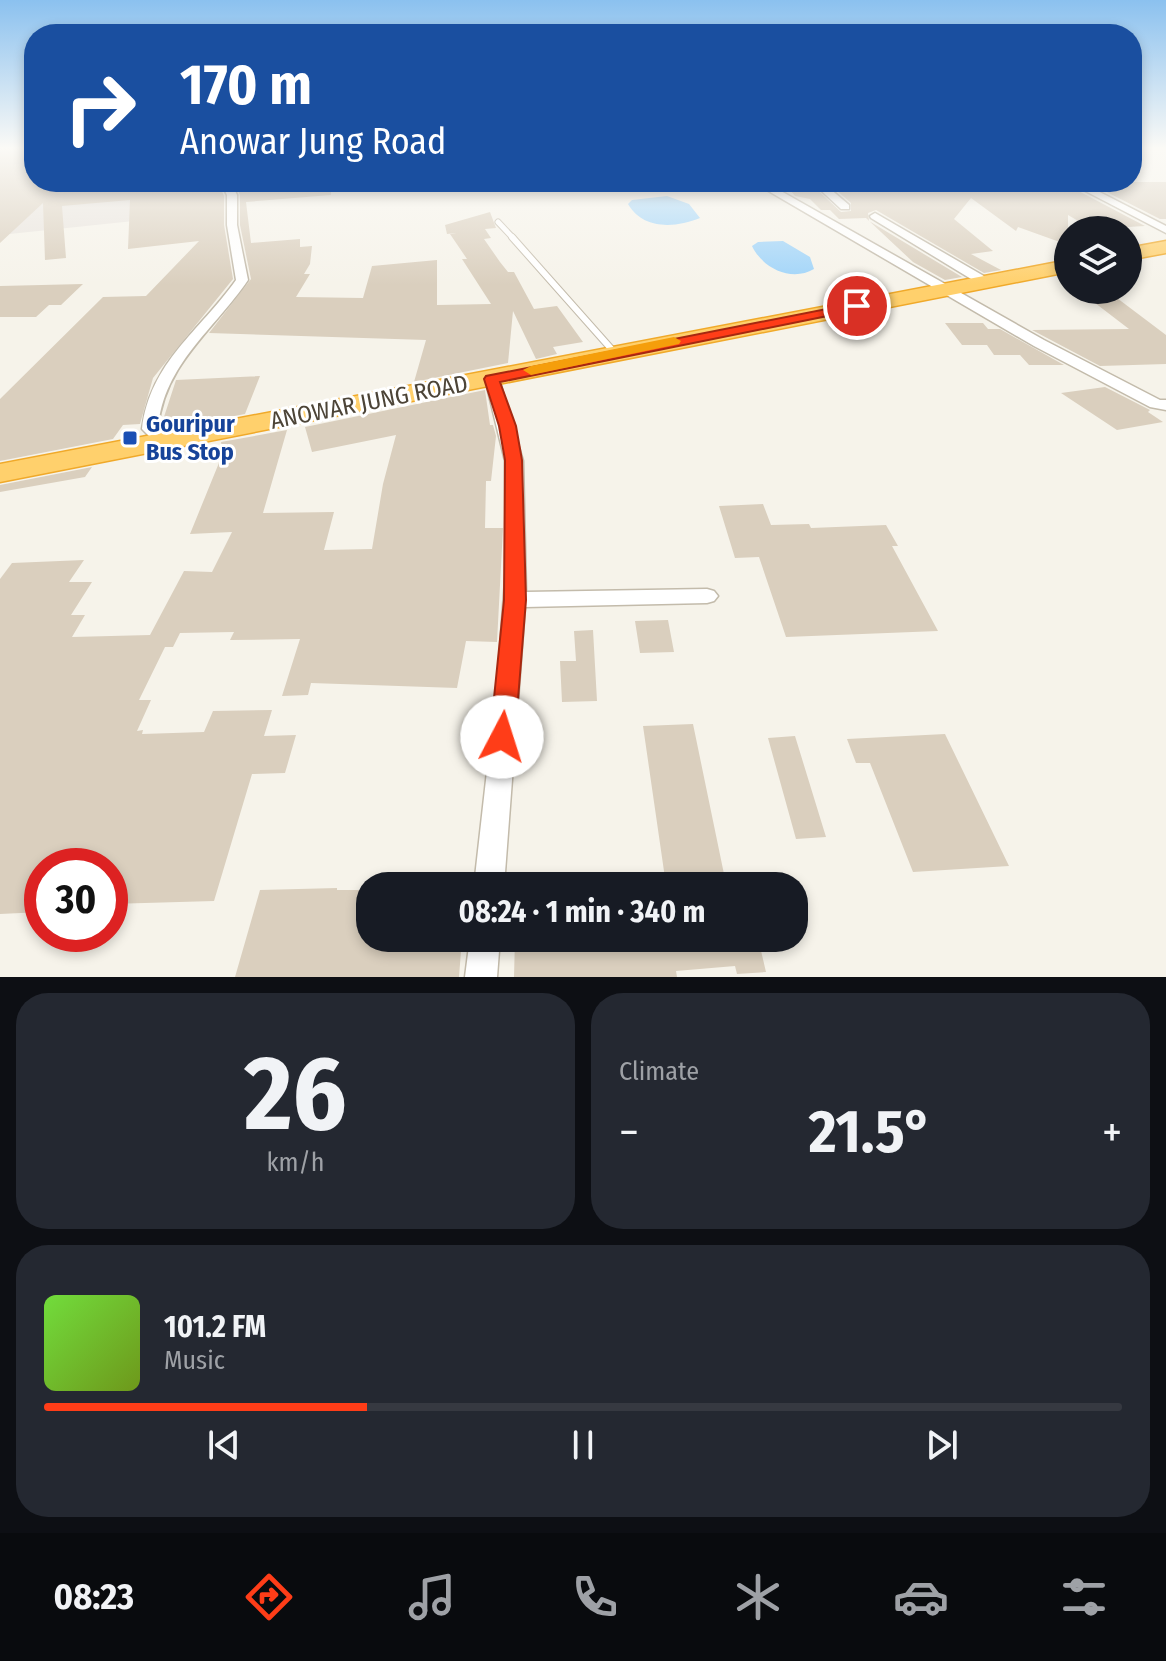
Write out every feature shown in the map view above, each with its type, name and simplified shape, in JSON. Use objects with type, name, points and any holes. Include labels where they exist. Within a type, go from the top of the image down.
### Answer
[{"type":"highway","points":[[1142,251],[1166,247]]},
{"type":"highway","name":"ANOWAR JUNG ROAD","points":[[0,473],[1054,269]]},
{"type":"street","points":[[163,440],[150,429],[150,416],[164,376],[200,329],[231,298],[242,280],[232,225],[232,195]]},
{"type":"street","points":[[780,195],[1039,343],[1156,404],[1166,405]]},
{"type":"street","points":[[831,195],[845,207]]},
{"type":"street","points":[[1097,195],[1166,230]]},
{"type":"street","points":[[875,216],[985,282]]},
{"type":"street","points":[[490,872],[515,600],[514,460],[492,379]]},
{"type":"street","points":[[515,600],[707,596]]},
{"type":"street","points":[[481,977],[484,952]]},
{"type":"lane","points":[[498,222],[614,352]]},
{"type":"shaded area","points":[[0,195],[192,195],[191,215],[0,235]]},
{"type":"water","points":[[667,196],[689,204],[700,218],[680,224],[660,224],[642,219],[628,204],[632,200]]},
{"type":"water","points":[[783,241],[810,257],[814,269],[797,274],[779,271],[763,261],[752,246],[758,242]]},
{"type":"building","points":[[0,195],[223,195],[224,225],[233,279],[153,378],[140,424],[123,425],[113,439],[0,461],[0,399],[103,297],[146,296],[199,241],[128,249],[130,200],[62,206],[66,258],[45,260],[43,203],[0,243]]},
{"type":"building","points":[[240,195],[331,195],[246,202],[251,243],[300,239],[300,247],[312,246],[310,264],[304,274],[310,274],[296,297],[363,298],[372,266],[437,260],[437,305],[491,304],[462,259],[467,259],[450,234],[456,233],[447,234],[445,225],[490,212],[496,228],[485,229],[491,238],[484,239],[500,262],[508,272],[514,272],[534,309],[557,306],[583,342],[553,347],[557,354],[536,359],[513,311],[508,363],[414,382],[426,340],[209,333],[251,279],[240,225]]},
{"type":"building","points":[[794,195],[822,195],[841,212],[851,211],[851,203],[841,195],[1085,195],[1126,216],[1054,216],[1054,240],[1018,227],[1016,231],[971,198],[954,219],[993,251],[971,254],[1001,270],[984,273],[876,210],[868,213],[869,221],[866,218],[839,219],[830,210],[821,210],[810,199]]},
{"type":"building","points":[[1112,195],[1166,195],[1166,219],[1160,219]]},
{"type":"building","points":[[870,221],[962,277],[945,280],[913,262]]},
{"type":"building","points":[[83,284],[61,305],[49,305],[36,317],[0,317],[0,286]]},
{"type":"building","points":[[1096,304],[1125,304],[1166,335],[1166,364],[1100,366],[1032,330],[1129,329]]},
{"type":"building","points":[[945,323],[983,323],[988,329],[1000,329],[1064,365],[1029,365],[1020,355],[994,355],[987,345],[962,345]]},
{"type":"building","points":[[260,376],[245,414],[213,420],[162,423],[176,380]]},
{"type":"building","points":[[1105,387],[1150,410],[1148,412],[1163,422],[1117,430],[1061,393]]},
{"type":"building","points":[[485,390],[490,425],[493,425],[496,436],[491,481],[486,481],[485,528],[503,528],[497,642],[466,641],[457,688],[311,683],[308,695],[282,696],[300,639],[230,640],[234,632],[180,633],[173,647],[165,647],[139,700],[151,700],[137,731],[143,730],[142,734],[204,732],[213,711],[272,710],[264,736],[296,735],[285,773],[252,774],[214,901],[128,903],[128,848],[24,848],[24,913],[0,914],[0,579],[12,563],[84,560],[69,582],[92,582],[71,615],[85,615],[72,637],[150,635],[184,571],[212,572],[232,532],[190,534],[223,453],[221,442],[287,430],[263,513],[334,512],[324,550],[372,549],[383,484],[396,435],[312,452],[305,427]]},
{"type":"building","points":[[92,467],[85,477],[0,492],[0,485]]},
{"type":"building","points":[[763,504],[771,525],[809,524],[811,528],[886,525],[898,546],[892,546],[938,631],[786,637],[759,557],[735,558],[719,506]]},
{"type":"building","points":[[668,620],[674,652],[640,653],[635,621]]},
{"type":"building","points":[[593,630],[597,701],[562,702],[560,661],[576,661],[574,631]]},
{"type":"building","points":[[693,724],[724,872],[664,872],[643,726]]},
{"type":"building","points":[[945,734],[1009,866],[913,872],[870,763],[856,763],[847,739]]},
{"type":"building","points":[[795,736],[826,837],[796,839],[768,738]]},
{"type":"building","points":[[260,890],[356,890],[356,952],[461,952],[459,977],[235,977]]},
{"type":"building","points":[[515,952],[761,952],[766,972],[737,974],[735,966],[676,971],[677,977],[514,977]]},
{"type":"slow traffic","points":[[531,370],[674,341]]},
{"type":"place","name":"Gouripur Bus Stop","points":[[130,438]]},
{"type":"route","points":[[502,737],[515,600],[514,460],[492,379],[614,352],[857,306]]}]
